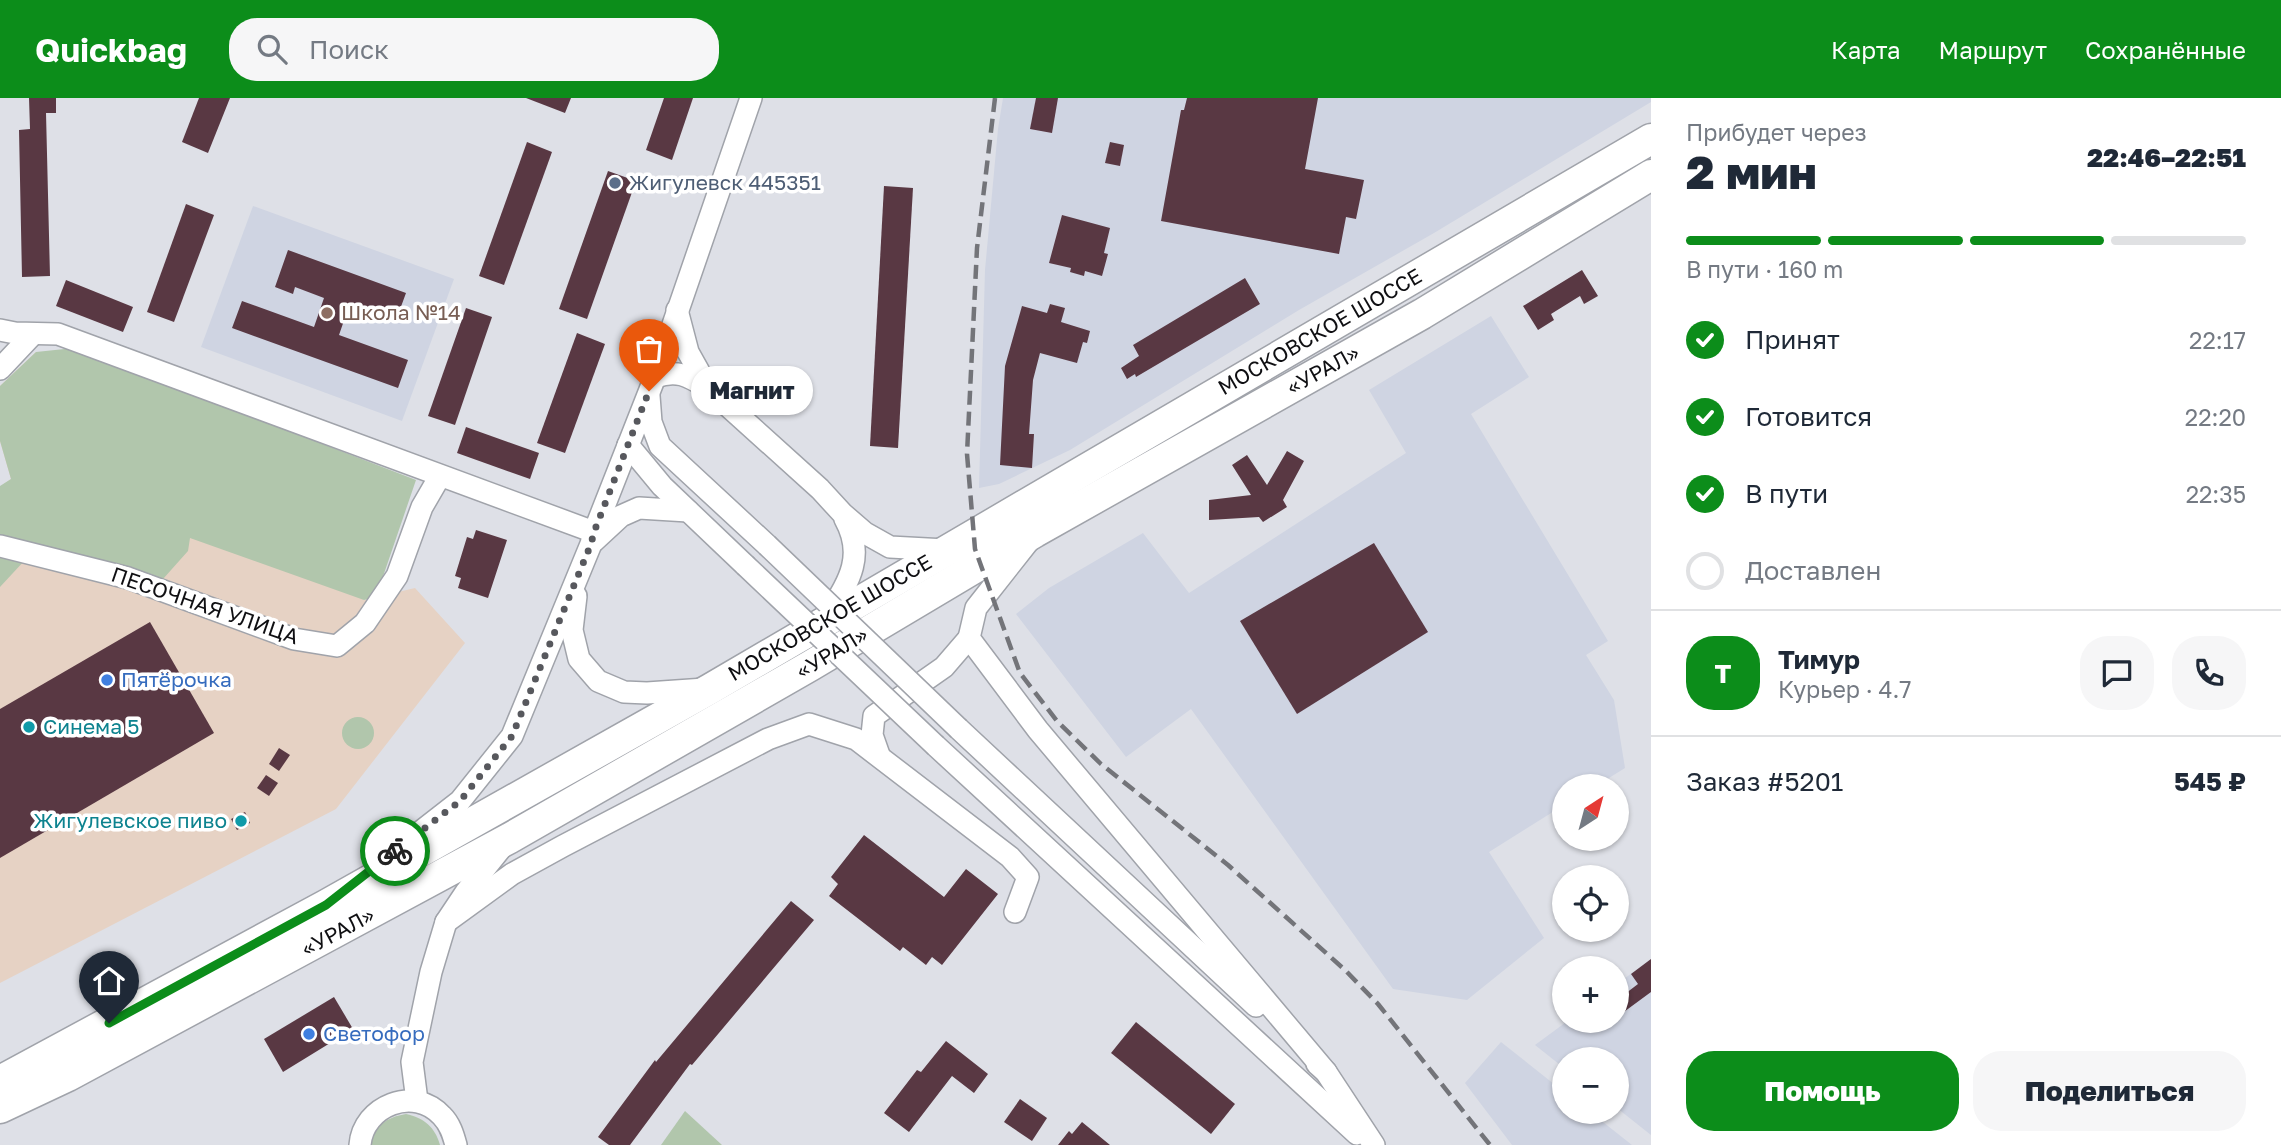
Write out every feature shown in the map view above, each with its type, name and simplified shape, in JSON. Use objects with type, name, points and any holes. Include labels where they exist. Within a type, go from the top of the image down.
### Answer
[{"type":"highway","name":"МОСКОВСКОЕ ШОССЕ","points":[[0,1081],[326,905],[710,689],[1651,139]]},
{"type":"highway","name":"«УРАЛ»","points":[[0,1108],[117,1050],[510,838],[810,666],[1035,532],[1422,314],[1651,175]]},
{"type":"street","points":[[326,905],[460,801],[512,736],[652,384],[751,98]]},
{"type":"street","points":[[677,310],[688,352],[708,388]]},
{"type":"street","points":[[0,330],[58,334],[440,476],[593,538]]},
{"type":"street","points":[[0,369],[33,334]]},
{"type":"street","points":[[652,384],[669,372],[687,376],[708,388],[865,533],[890,547],[946,550]]},
{"type":"street","points":[[652,384],[651,422],[660,446],[1326,1072]]},
{"type":"street","points":[[628,445],[662,486],[936,746],[1372,1145]]},
{"type":"street","name":"ПЕСОЧНАЯ УЛИЦА","points":[[0,546],[128,578],[294,639],[337,646],[365,624],[397,576],[422,507],[440,476]]},
{"type":"street","points":[[593,538],[621,516],[639,508],[688,511]]},
{"type":"street","points":[[823,623],[849,581],[856,555],[853,534],[843,514]]},
{"type":"street","points":[[879,755],[872,736],[874,716],[944,667],[969,638],[976,608],[1035,532]]},
{"type":"street","points":[[579,571],[572,630],[579,659],[598,681],[624,691],[636,692],[710,689]]},
{"type":"street","points":[[969,638],[1038,730],[1326,1072],[1372,1145]]},
{"type":"street","points":[[446,922],[512,874],[563,846],[768,739],[809,724],[856,738],[1010,857],[1028,877],[1015,912]]},
{"type":"street","points":[[417,1101],[412,1062],[431,972],[446,922],[466,892],[510,838]]},
{"type":"street","points":[[360,1145],[361,1133],[370,1117],[384,1107],[400,1101],[417,1101],[440,1114],[453,1136],[468,1145]]},
{"type":"shaded area","points":[[1003,98],[1651,98],[1651,102],[1434,233],[1299,310],[1070,450],[999,484],[979,488],[985,270]]},
{"type":"shaded area","name":"Школа №14","points":[[253,206],[454,279],[402,421],[201,347]]},
{"type":"shaded area","points":[[1491,316],[1529,377],[1471,414],[1608,641],[1586,655],[1614,700],[1625,768],[1615,774],[1552,774],[1552,813],[1489,852],[1544,938],[1467,1000],[1393,989],[1191,709],[1126,757],[1016,614],[1049,588],[1143,533],[1189,593],[1406,453],[1369,390]]},
{"type":"shaded area","points":[[36,352],[364,600],[415,588],[465,643],[336,809],[0,983],[0,487],[11,479],[0,441],[0,386]]},
{"type":"shaded area","points":[[1651,959],[1651,1135],[1629,1118],[1629,1047],[1552,1047],[1552,1058],[1535,1045],[1552,1032],[1629,1033],[1629,975]]},
{"type":"shaded area","points":[[1501,1042],[1552,1082],[1552,1124],[1605,1124],[1632,1145],[1512,1145],[1465,1083]]},
{"type":"green space","points":[[74,348],[416,480],[376,597],[364,600],[190,538],[188,551],[155,588],[38,546],[0,587],[0,486],[11,479],[0,441],[0,386],[36,352]]},
{"type":"green space","points":[[358,717],[369,722],[374,733],[369,744],[358,749],[347,744],[342,733],[347,722]]},
{"type":"green space","points":[[685,1111],[722,1145],[661,1145]]},
{"type":"green space","points":[[406,1114],[428,1124],[440,1145],[370,1145],[382,1124],[393,1117]]},
{"type":"building","points":[[29,98],[56,98],[56,113],[46,113],[50,276],[22,277],[19,130],[30,129]]},
{"type":"building","points":[[199,98],[230,98],[208,153],[182,142]]},
{"type":"building","points":[[526,98],[571,98],[565,113]]},
{"type":"building","points":[[664,98],[693,98],[672,160],[646,150]]},
{"type":"building","points":[[1036,98],[1058,98],[1052,133],[1030,129]]},
{"type":"building","points":[[1187,98],[1318,98],[1305,169],[1364,180],[1356,219],[1346,217],[1339,254],[1161,221],[1181,110],[1184,110]]},
{"type":"building","points":[[527,142],[552,152],[504,285],[479,276]]},
{"type":"building","points":[[1110,142],[1124,145],[1120,166],[1105,163]]},
{"type":"building","points":[[608,171],[636,181],[587,319],[559,309]]},
{"type":"building","points":[[884,186],[913,188],[898,448],[870,446]]},
{"type":"building","points":[[186,204],[214,215],[174,322],[147,312]]},
{"type":"building","points":[[1062,215],[1110,228],[1104,253],[1108,254],[1102,276],[1085,271],[1084,276],[1070,272],[1071,268],[1049,263]]},
{"type":"building","points":[[288,250],[406,293],[395,323],[349,306],[339,335],[408,360],[398,388],[232,328],[242,301],[314,327],[324,298],[295,287],[293,294],[275,287]]},
{"type":"building","points":[[1582,270],[1598,296],[1584,304],[1580,296],[1551,314],[1554,320],[1538,330],[1523,306]]},
{"type":"building","points":[[1245,278],[1260,304],[1136,377],[1135,374],[1127,379],[1121,368],[1139,356],[1133,345]]},
{"type":"building","points":[[66,280],[133,307],[123,332],[56,306]]},
{"type":"building","points":[[1050,304],[1065,308],[1061,322],[1090,331],[1087,343],[1083,342],[1077,363],[1040,353],[1033,380],[1029,434],[1034,434],[1032,468],[1000,465],[1005,366],[1022,306],[1047,313]]},
{"type":"building","points":[[466,308],[492,317],[455,425],[428,416]]},
{"type":"building","points":[[577,333],[605,344],[565,453],[537,443]]},
{"type":"building","points":[[466,427],[539,453],[530,479],[457,453]]},
{"type":"building","points":[[1287,451],[1304,461],[1283,500],[1287,507],[1263,522],[1259,517],[1209,520],[1209,500],[1251,495],[1232,465],[1247,455],[1267,485]]},
{"type":"building","points":[[476,530],[507,540],[488,598],[458,588],[461,578],[455,576],[467,537],[473,539]]},
{"type":"building","points":[[1374,543],[1428,632],[1297,714],[1240,621]]},
{"type":"building","points":[[150,622],[214,733],[0,858],[0,709]]},
{"type":"building","points":[[279,748],[290,755],[279,771],[269,764]]},
{"type":"building","points":[[266,775],[278,783],[269,796],[257,788]]},
{"type":"building","name":"Жигулевское пиво","points":[[245,812],[250,823],[237,830],[231,819]]},
{"type":"building","points":[[864,835],[944,897],[966,869],[998,894],[942,965],[932,957],[926,965],[903,947],[900,951],[829,896],[838,884],[831,877]]},
{"type":"building","points":[[791,901],[814,920],[692,1065],[690,1064],[630,1145],[609,1145],[598,1137],[655,1060],[656,1062]]},
{"type":"building","points":[[1651,959],[1651,992],[1629,1008],[1629,991],[1638,984],[1631,974]]},
{"type":"building","name":"Светофор","points":[[334,997],[353,1029],[283,1072],[264,1039]]},
{"type":"building","points":[[1136,1022],[1235,1104],[1211,1134],[1111,1053]]},
{"type":"building","points":[[946,1041],[988,1074],[974,1093],[952,1076],[909,1132],[884,1113],[917,1070],[921,1072]]},
{"type":"building","points":[[1020,1099],[1047,1118],[1032,1141],[1004,1122]]},
{"type":"building","points":[[1082,1122],[1110,1145],[1058,1145],[1069,1131],[1072,1134]]},
{"type":"railway","points":[[995,98],[977,248],[967,454],[975,549],[1020,673],[1057,721],[1101,764],[1228,865],[1345,970],[1378,1004],[1490,1145]]},
{"type":"way so far","points":[[395,851],[460,801],[512,736],[591,544],[649,391]]},
{"type":"place","name":"Жигулевск 445351","points":[[615,183]]},
{"type":"place","name":"Школа №14","points":[[327,313]]},
{"type":"place","name":"Магнит","points":[[649,391]]},
{"type":"place","name":"Пятёрочка","points":[[107,680]]},
{"type":"place","name":"Синема 5","points":[[29,727]]},
{"type":"place","name":"Жигулевское пиво","points":[[241,821]]},
{"type":"place","name":"Светофор","points":[[309,1034]]},
{"type":"route","points":[[109,1023],[326,905],[395,851]]}]
